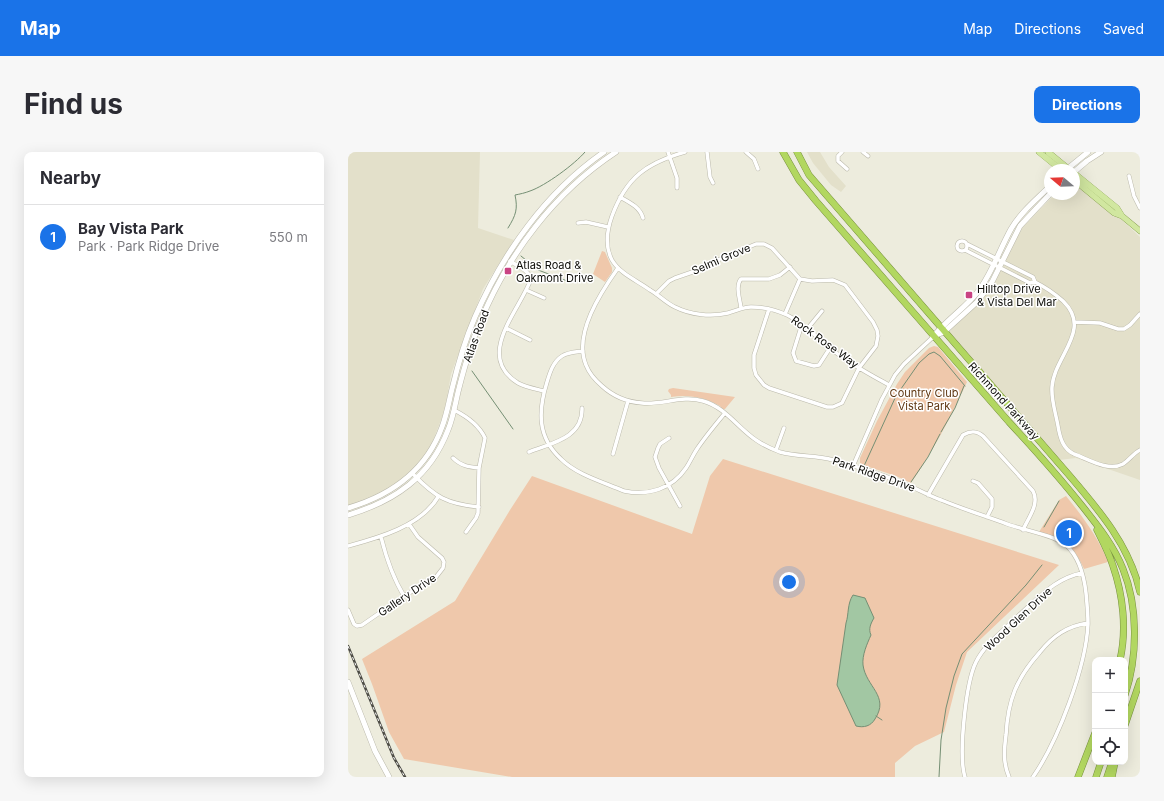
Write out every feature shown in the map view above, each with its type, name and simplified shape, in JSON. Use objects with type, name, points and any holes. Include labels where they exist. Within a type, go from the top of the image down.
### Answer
[{"type":"highway","name":"Richmond Parkway","points":[[783,152],[799,180],[814,199],[933,337],[1062,481],[1108,541],[1117,556],[1128,584],[1133,617],[1135,640],[1131,674],[1126,693]]},
{"type":"highway","name":"Richmond Parkway","points":[[797,152],[809,175],[1069,475],[1100,513],[1125,550],[1138,581],[1140,592]]},
{"type":"highway","points":[[1092,519],[1113,565],[1122,601],[1123,621],[1120,657]]},
{"type":"highway","points":[[1128,716],[1140,681]]},
{"type":"highway","points":[[1078,777],[1092,741]]},
{"type":"highway","points":[[1096,777],[1100,765]]},
{"type":"highway","points":[[1106,777],[1111,765]]},
{"type":"highway","points":[[1112,777],[1114,765]]},
{"type":"main road","points":[[1039,152],[1054,164]]},
{"type":"main road","points":[[1048,152],[1062,164]]},
{"type":"main road","points":[[1080,177],[1117,208],[1122,216],[1140,231]]},
{"type":"main road","points":[[1080,185],[1114,213],[1122,216]]},
{"type":"street","name":"Atlas Road","points":[[348,508],[366,503],[392,490],[412,474],[429,453],[439,436],[444,422],[458,366],[469,331],[489,287],[506,257],[530,224],[551,199],[578,173],[604,152]]},
{"type":"street","name":"Atlas Road","points":[[348,515],[368,509],[396,495],[417,478],[428,466],[439,450],[448,430],[475,333],[487,305],[511,261],[533,230],[556,203],[582,178],[616,152]]},
{"type":"street","points":[[668,152],[677,178],[677,188]]},
{"type":"street","name":"Rock Rose Way","points":[[685,152],[653,164],[627,185],[620,197],[608,227],[609,254],[618,268],[675,308],[694,314],[716,315],[741,308],[751,307],[769,309],[785,314],[808,328],[830,348],[859,368],[889,385]]},
{"type":"street","points":[[707,152],[710,177],[713,183]]},
{"type":"street","points":[[746,152],[754,159],[758,169]]},
{"type":"street","points":[[863,152],[868,156]]},
{"type":"street","points":[[1074,164],[1088,152]]},
{"type":"street","points":[[1080,167],[1101,152]]},
{"type":"street","points":[[839,154],[838,162],[847,169]]},
{"type":"street","points":[[1128,176],[1134,196],[1140,208]]},
{"type":"street","points":[[942,330],[971,300],[985,281],[1018,219],[1044,192]]},
{"type":"street","points":[[620,197],[636,206],[643,218]]},
{"type":"street","points":[[853,466],[889,385],[904,364],[933,337],[978,302],[987,289],[1020,226],[1044,200]]},
{"type":"street","points":[[578,223],[586,222],[608,227]]},
{"type":"street","points":[[1035,282],[1030,283],[965,250],[958,250],[957,244],[961,241],[1033,277],[1035,282],[1052,292],[1067,306],[1075,322],[1072,337],[1058,366],[1052,387],[1060,437],[1068,452],[1111,466],[1122,464],[1140,450]]},
{"type":"street","name":"Selmi Grove","points":[[656,294],[674,278],[704,268],[720,259],[756,244],[764,244],[772,248],[800,279]]},
{"type":"street","points":[[965,250],[967,244]]},
{"type":"street","points":[[506,257],[530,275],[531,279],[500,340],[498,352],[499,358],[505,370],[518,383],[544,392]]},
{"type":"street","points":[[741,308],[738,287],[740,280],[744,278],[756,280],[769,279],[780,275],[790,267]]},
{"type":"street","name":"Park Ridge Drive","points":[[618,268],[605,286],[591,314],[585,332],[583,351],[586,367],[592,376],[608,392],[628,401],[640,404],[652,404],[682,399],[705,401],[725,413],[757,441],[776,450],[809,457],[821,457],[900,482],[928,495],[987,517],[1023,530],[1052,537],[1065,544],[1072,552],[1078,561],[1082,573],[1087,602],[1088,623],[1083,656],[1070,699],[1047,754],[1033,777]]},
{"type":"street","points":[[769,309],[754,362],[756,376],[769,388],[827,407],[833,407],[842,403],[859,368],[876,346],[878,336],[873,322],[844,285],[832,280],[812,281],[800,279],[785,314]]},
{"type":"street","points":[[526,290],[544,298]]},
{"type":"street","points":[[808,328],[822,311]]},
{"type":"street","points":[[1075,322],[1100,323],[1118,329],[1130,326],[1140,314]]},
{"type":"street","points":[[802,324],[793,353],[796,361],[814,366],[819,364],[830,348]]},
{"type":"street","points":[[506,328],[530,340]]},
{"type":"street","points":[[583,351],[566,354],[556,360],[551,370],[541,406],[543,430],[549,444],[560,458],[571,467],[624,491],[645,493],[658,490],[674,481],[683,472],[696,451],[725,413]]},
{"type":"street","points":[[613,454],[628,401]]},
{"type":"street","points":[[529,452],[562,439],[573,432],[580,422],[582,408]]},
{"type":"street","points":[[454,410],[468,419],[484,435],[485,441],[479,468],[479,507],[476,518],[466,532]]},
{"type":"street","points":[[776,450],[784,428]]},
{"type":"street","points":[[928,495],[962,435],[976,431],[983,436],[1036,496],[1033,509],[1023,530]]},
{"type":"street","points":[[669,438],[660,444],[655,457],[659,468],[680,506]]},
{"type":"street","points":[[453,458],[460,464],[479,468]]},
{"type":"street","points":[[412,474],[438,497],[459,504],[479,507]]},
{"type":"street","points":[[973,481],[978,483],[992,499],[992,507],[987,517]]},
{"type":"street","points":[[348,546],[381,537],[409,524],[429,509],[438,497]]},
{"type":"street","name":"Gallery Drive","points":[[348,610],[354,624],[360,626],[404,596],[431,581],[442,568],[444,562],[442,558],[418,537],[409,524]]},
{"type":"street","points":[[381,537],[395,580],[404,596]]},
{"type":"street","name":"Wood Glen Drive","points":[[965,777],[962,759],[962,740],[970,680],[976,662],[986,646],[1042,594],[1064,580],[1082,573]]},
{"type":"street","points":[[1009,777],[1005,767],[1004,757],[1007,723],[1009,708],[1018,681],[1032,660],[1054,636],[1072,626],[1088,623]]},
{"type":"street","points":[[348,682],[375,751],[389,777]]},
{"type":"shaded area","points":[[348,152],[480,152],[478,228],[514,240],[483,289],[451,374],[445,410],[430,448],[417,466],[399,482],[379,495],[348,506]]},
{"type":"shaded area","points":[[807,152],[820,152],[829,167],[846,186],[841,192],[831,185],[813,163]]},
{"type":"shaded area","points":[[1080,188],[1122,220],[1140,237],[1140,480],[1076,458],[1059,460],[949,332],[992,286],[1022,228],[1049,200],[1080,200]]},
{"type":"shaded area","points":[[853,595],[865,598],[874,618],[870,626],[871,635],[864,653],[863,665],[865,673],[879,698],[880,704],[879,711],[875,719],[869,725],[862,727],[856,726],[837,685],[849,605]]},
{"type":"green space","points":[[602,251],[605,252],[612,268],[612,272],[605,282],[593,274]]},
{"type":"green space","name":"Country Club Vista Park","points":[[934,346],[938,347],[967,382],[941,434],[911,483],[896,476],[863,465],[860,463],[860,458],[877,421],[897,384],[905,372],[929,348]]},
{"type":"green space","points":[[673,388],[735,397],[725,409],[722,410],[720,406],[702,398],[690,396],[671,397],[668,391],[669,389]]},
{"type":"green space","points":[[723,459],[1059,565],[967,652],[956,685],[944,732],[915,746],[895,763],[895,777],[512,777],[404,759],[389,732],[362,659],[455,601],[532,476],[692,534],[710,476]]},
{"type":"green space","points":[[1066,496],[1090,528],[1100,544],[1108,562],[1084,569],[1076,554],[1067,544],[1055,537],[1039,532],[1059,500]]},
{"type":"waterway","points":[[508,228],[516,212],[515,195],[528,192],[551,180],[585,152]]},
{"type":"waterway","points":[[521,256],[538,270],[570,282]]},
{"type":"waterway","points":[[864,466],[896,396],[919,363],[929,354],[934,352],[940,356],[965,386]]},
{"type":"waterway","points":[[472,371],[513,429]]},
{"type":"waterway","points":[[941,432],[955,408],[964,386]]},
{"type":"waterway","points":[[911,482],[928,457],[940,434]]},
{"type":"waterway","points":[[1044,527],[1059,501]]},
{"type":"waterway","points":[[939,777],[941,740],[946,708],[954,676],[962,654],[1026,585],[1042,565]]},
{"type":"waterway","points":[[876,716],[882,720]]},
{"type":"railway","points":[[348,646],[394,758],[405,777]]},
{"type":"place","name":"Atlas Road & Oakmont Drive","points":[[508,271]]},
{"type":"place","name":"Hilltop Drive & Vista Del Mar","points":[[969,295]]},
{"type":"place","name":"Bay Vista Park","points":[[1069,533]]}]
